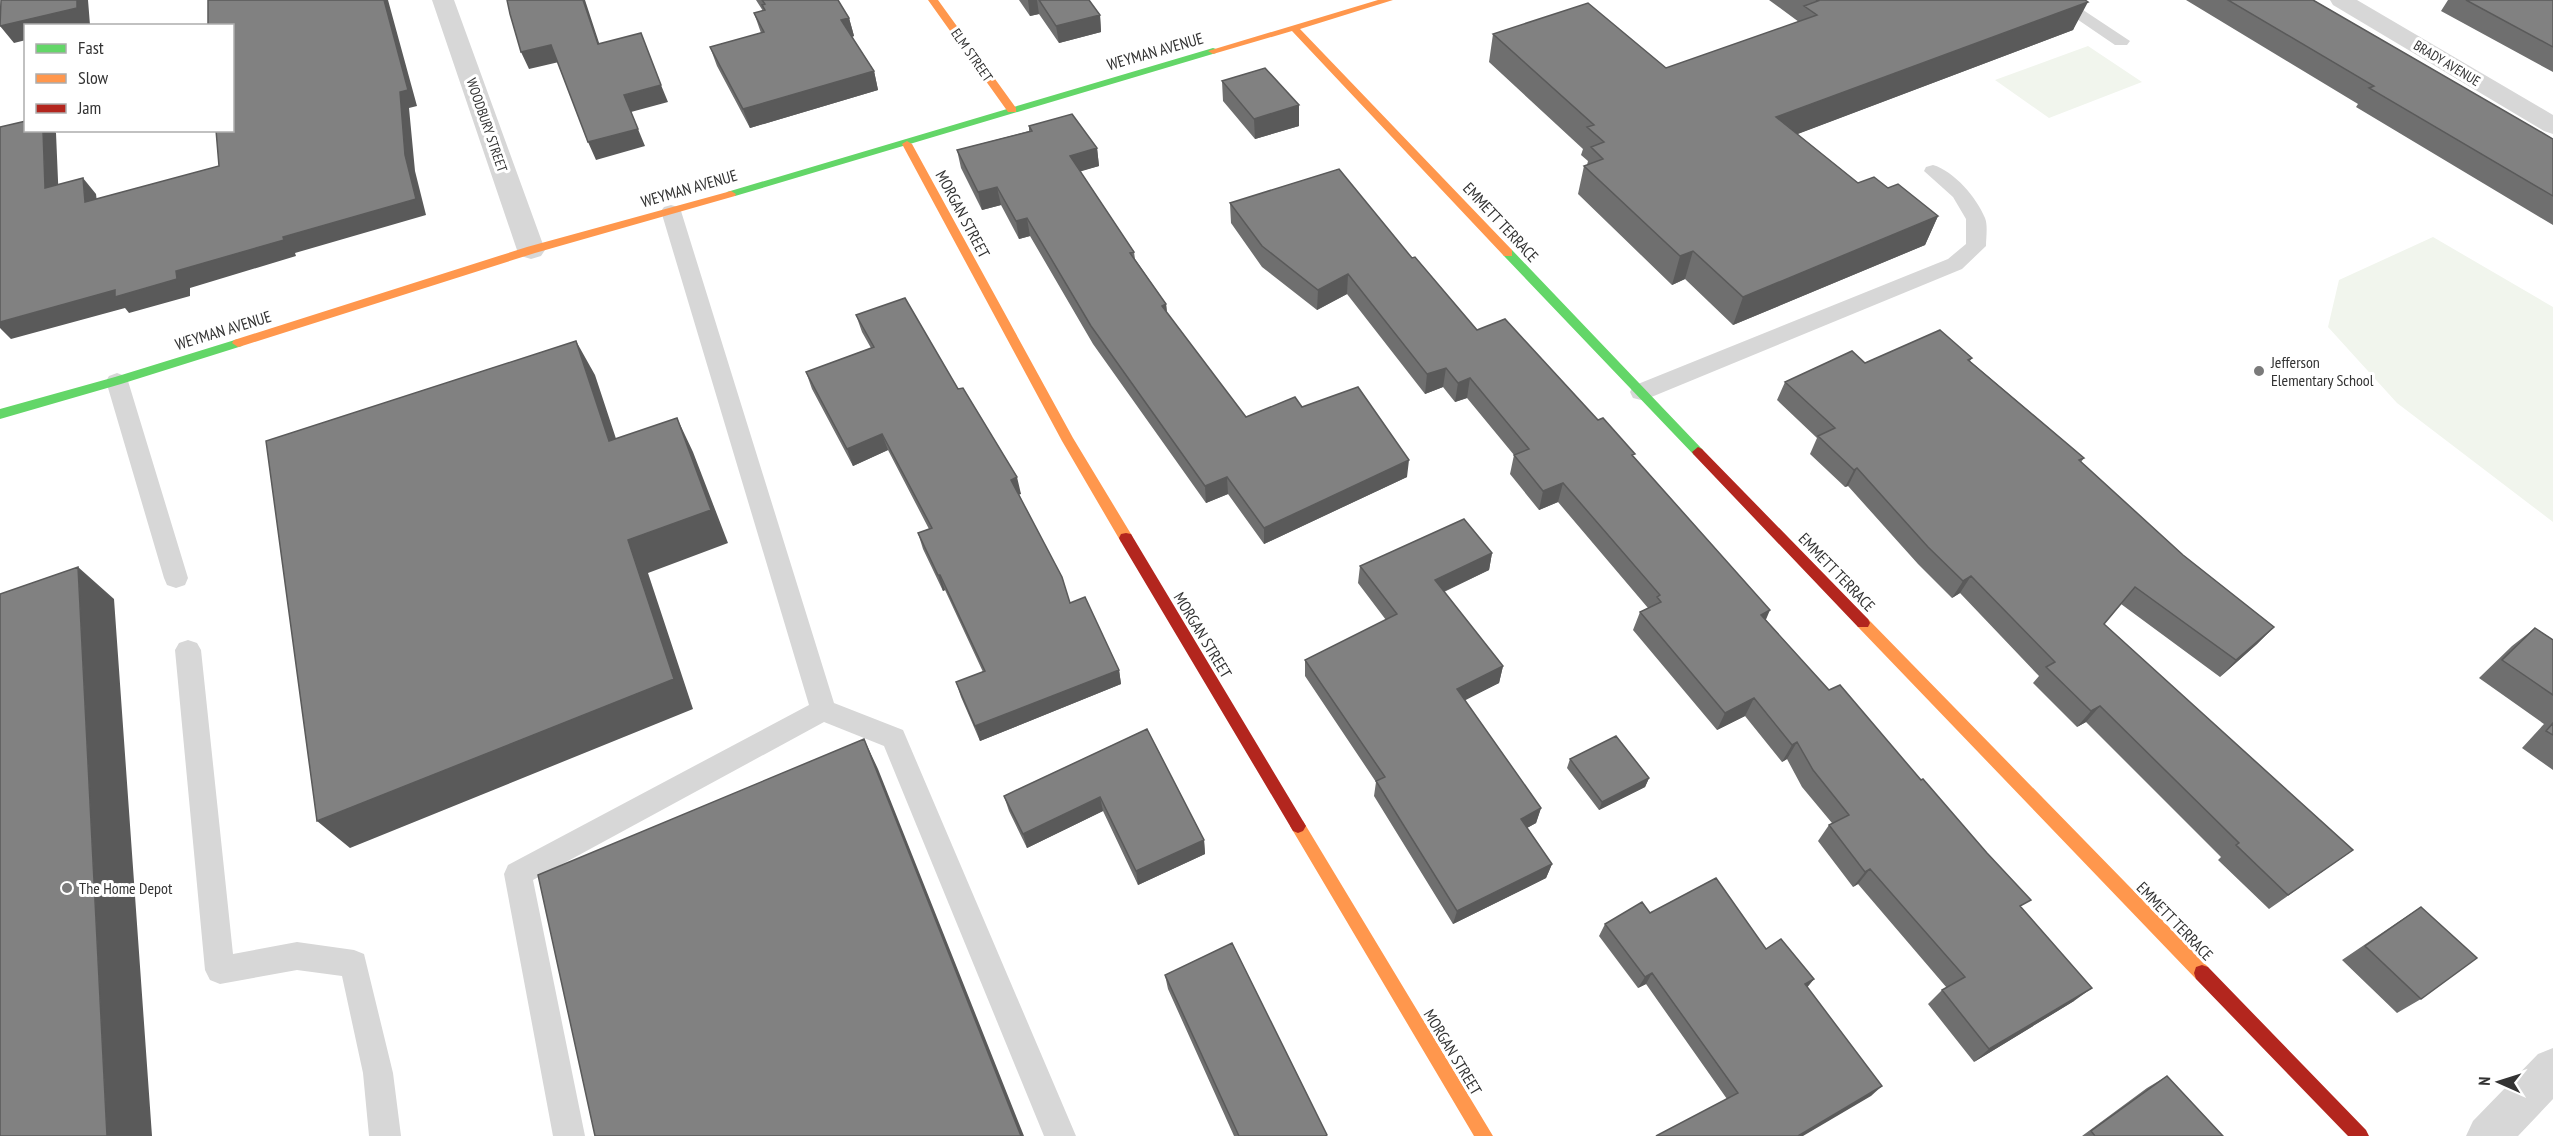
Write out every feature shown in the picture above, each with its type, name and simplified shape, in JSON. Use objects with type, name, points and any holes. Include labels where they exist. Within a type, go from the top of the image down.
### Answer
[{"type":"street","name":"WOODBURY STREET","points":[[443,0],[531,250]]},
{"type":"street","name":"ELM STREET","points":[[933,0],[1011,110]]},
{"type":"street","name":"WEYMAN AVENUE","points":[[0,414],[117,381],[531,250],[907,144],[1011,110],[1388,0]]},
{"type":"street","name":"BRADY AVENUE","points":[[2341,0],[2553,126]]},
{"type":"street","name":"EMMETT TERRACE","points":[[1294,28],[1641,392],[2360,1136]]},
{"type":"street","name":"MORGAN STREET","points":[[907,144],[1068,441],[1484,1136]]},
{"type":"street","points":[[2488,1136],[2553,1069]]},
{"type":"lane","points":[[2057,0],[2121,41]]},
{"type":"lane","points":[[1641,392],[1956,264],[1976,246],[1976,219],[1959,193],[1933,171]]},
{"type":"lane","points":[[671,211],[823,710]]},
{"type":"lane","points":[[117,381],[176,578]]},
{"type":"lane","points":[[188,650],[220,970],[297,957],[354,964],[378,1072],[385,1136]]},
{"type":"lane","points":[[569,1136],[518,874],[823,710],[894,738],[1060,1136]]},
{"type":"shaded area","points":[[2088,46],[2142,82],[2049,118],[1995,80]]},
{"type":"shaded area","points":[[2433,237],[2553,307],[2553,522],[2397,403],[2328,327],[2339,280]]},
{"type":"building","points":[[1,0],[77,0],[77,8],[0,26]]},
{"type":"building","points":[[208,0],[384,0],[408,90],[400,92],[405,155],[416,199],[283,237],[284,240],[176,271],[177,279],[115,297],[115,290],[0,322],[0,127],[24,121],[24,132],[43,132],[45,188],[83,178],[85,202],[219,166],[216,132],[234,132],[234,24],[208,24]]},
{"type":"building","points":[[507,0],[583,0],[598,44],[641,33],[661,85],[624,95],[638,129],[588,142],[551,45],[521,52]]},
{"type":"building","points":[[762,0],[838,0],[849,18],[841,20],[874,71],[743,109],[710,47],[764,32],[754,13],[765,10]]},
{"type":"building","points":[[1039,0],[1089,0],[1100,15],[1056,26]]},
{"type":"building","points":[[1816,0],[2085,0],[2088,2],[1776,117],[1858,183],[1874,177],[1888,188],[1898,184],[1938,216],[1743,297],[1693,251],[1680,256],[1584,166],[1603,159],[1591,147],[1604,142],[1587,127],[1594,125],[1493,34],[1588,3],[1666,68],[1817,15],[1804,6],[1818,1]]},
{"type":"building","points":[[2228,0],[2313,0],[2553,139],[2553,196],[2369,88],[2374,86]]},
{"type":"building","points":[[2466,0],[2553,0],[2553,47]]},
{"type":"building","points":[[1265,68],[1299,105],[1254,119],[1222,81]]},
{"type":"building","points":[[1072,114],[1097,148],[1070,156],[1134,252],[1130,253],[1166,304],[1162,306],[1246,417],[1295,397],[1302,407],[1358,387],[1409,460],[1264,528],[1227,477],[1205,486],[1091,326],[1027,218],[1016,221],[997,187],[978,192],[957,150],[1032,131],[1029,126]]},
{"type":"building","points":[[1339,169],[1412,258],[1415,257],[1477,330],[1505,319],[1598,420],[1603,418],[1635,454],[1632,455],[1770,610],[1761,615],[1829,690],[1840,685],[1921,780],[1923,779],[2031,900],[2020,906],[2092,988],[1989,1049],[1942,990],[1965,977],[1870,869],[1865,872],[1829,825],[1849,815],[1813,770],[1797,742],[1792,745],[1754,698],[1725,713],[1640,612],[1661,602],[1657,597],[1660,595],[1563,483],[1543,491],[1514,455],[1529,449],[1470,378],[1458,383],[1446,368],[1427,374],[1348,274],[1318,290],[1262,246],[1230,203]]},
{"type":"building","points":[[905,298],[958,389],[963,388],[1017,477],[1011,480],[1062,577],[1070,603],[1085,597],[1119,670],[975,726],[956,682],[985,671],[918,533],[932,528],[882,434],[847,449],[806,372],[874,347],[856,315]]},
{"type":"building","points":[[1940,330],[1972,358],[1968,360],[2084,458],[2079,460],[2183,555],[2274,627],[2236,660],[2135,587],[2104,624],[2353,850],[2288,895],[2236,845],[2239,843],[2100,706],[2091,711],[2046,667],[2055,662],[1971,576],[1963,581],[1928,547],[1857,468],[1854,470],[1818,436],[1835,428],[1785,382],[1852,351],[1865,363]]},
{"type":"building","points":[[576,341],[609,441],[677,418],[711,510],[628,540],[674,679],[317,821],[266,441]]},
{"type":"building","points":[[1464,519],[1492,553],[1435,580],[1503,666],[1457,689],[1541,808],[1521,819],[1552,864],[1457,911],[1376,781],[1385,777],[1305,660],[1397,614],[1360,566]]},
{"type":"building","name":"The Home Depot","points":[[78,567],[107,1136],[0,1136],[0,594]]},
{"type":"building","points":[[2535,628],[2553,640],[2553,695],[2502,660]]},
{"type":"building","points":[[2553,723],[2553,735],[2546,731]]},
{"type":"building","points":[[1147,729],[1204,840],[1136,871],[1100,797],[1023,834],[1004,796]]},
{"type":"building","points":[[1616,736],[1649,778],[1602,802],[1570,759]]},
{"type":"building","points":[[864,739],[1021,1136],[595,1136],[538,875]]},
{"type":"building","points":[[1716,878],[1766,949],[1781,939],[1814,979],[1805,984],[1882,1086],[1798,1136],[1656,1136],[1738,1093],[1652,973],[1645,977],[1605,924],[1642,902],[1650,913]]},
{"type":"building","points":[[2421,907],[2477,958],[2421,999],[2365,946]]},
{"type":"building","points":[[1232,943],[1327,1135],[1325,1136],[1239,1136],[1165,975]]},
{"type":"building","points":[[2167,1076],[2223,1136],[2095,1136],[2091,1131]]},
{"type":"traffic: fast","points":[[731,194],[1213,51]]},
{"type":"traffic: fast","points":[[1508,253],[1698,452]]},
{"type":"traffic: fast","points":[[0,414],[117,381],[238,343]]},
{"type":"traffic: slow","points":[[933,0],[1012,110]]},
{"type":"traffic: slow","points":[[1213,51],[1388,0]]},
{"type":"traffic: slow","points":[[1294,28],[1508,253]]},
{"type":"traffic: slow","points":[[907,144],[1068,441],[1126,538]]},
{"type":"traffic: slow","points":[[238,343],[531,250],[731,194]]},
{"type":"traffic: slow","points":[[1863,623],[2202,973]]},
{"type":"traffic: slow","points":[[1298,826],[1484,1136]]},
{"type":"traffic: jam","points":[[1698,452],[1863,623]]},
{"type":"traffic: jam","points":[[1126,538],[1298,826]]},
{"type":"traffic: jam","points":[[2202,973],[2360,1136]]},
{"type":"place","name":"Jefferson Elementary School","points":[[2259,371]]},
{"type":"place","name":"The Home Depot","points":[[67,888]]}]
